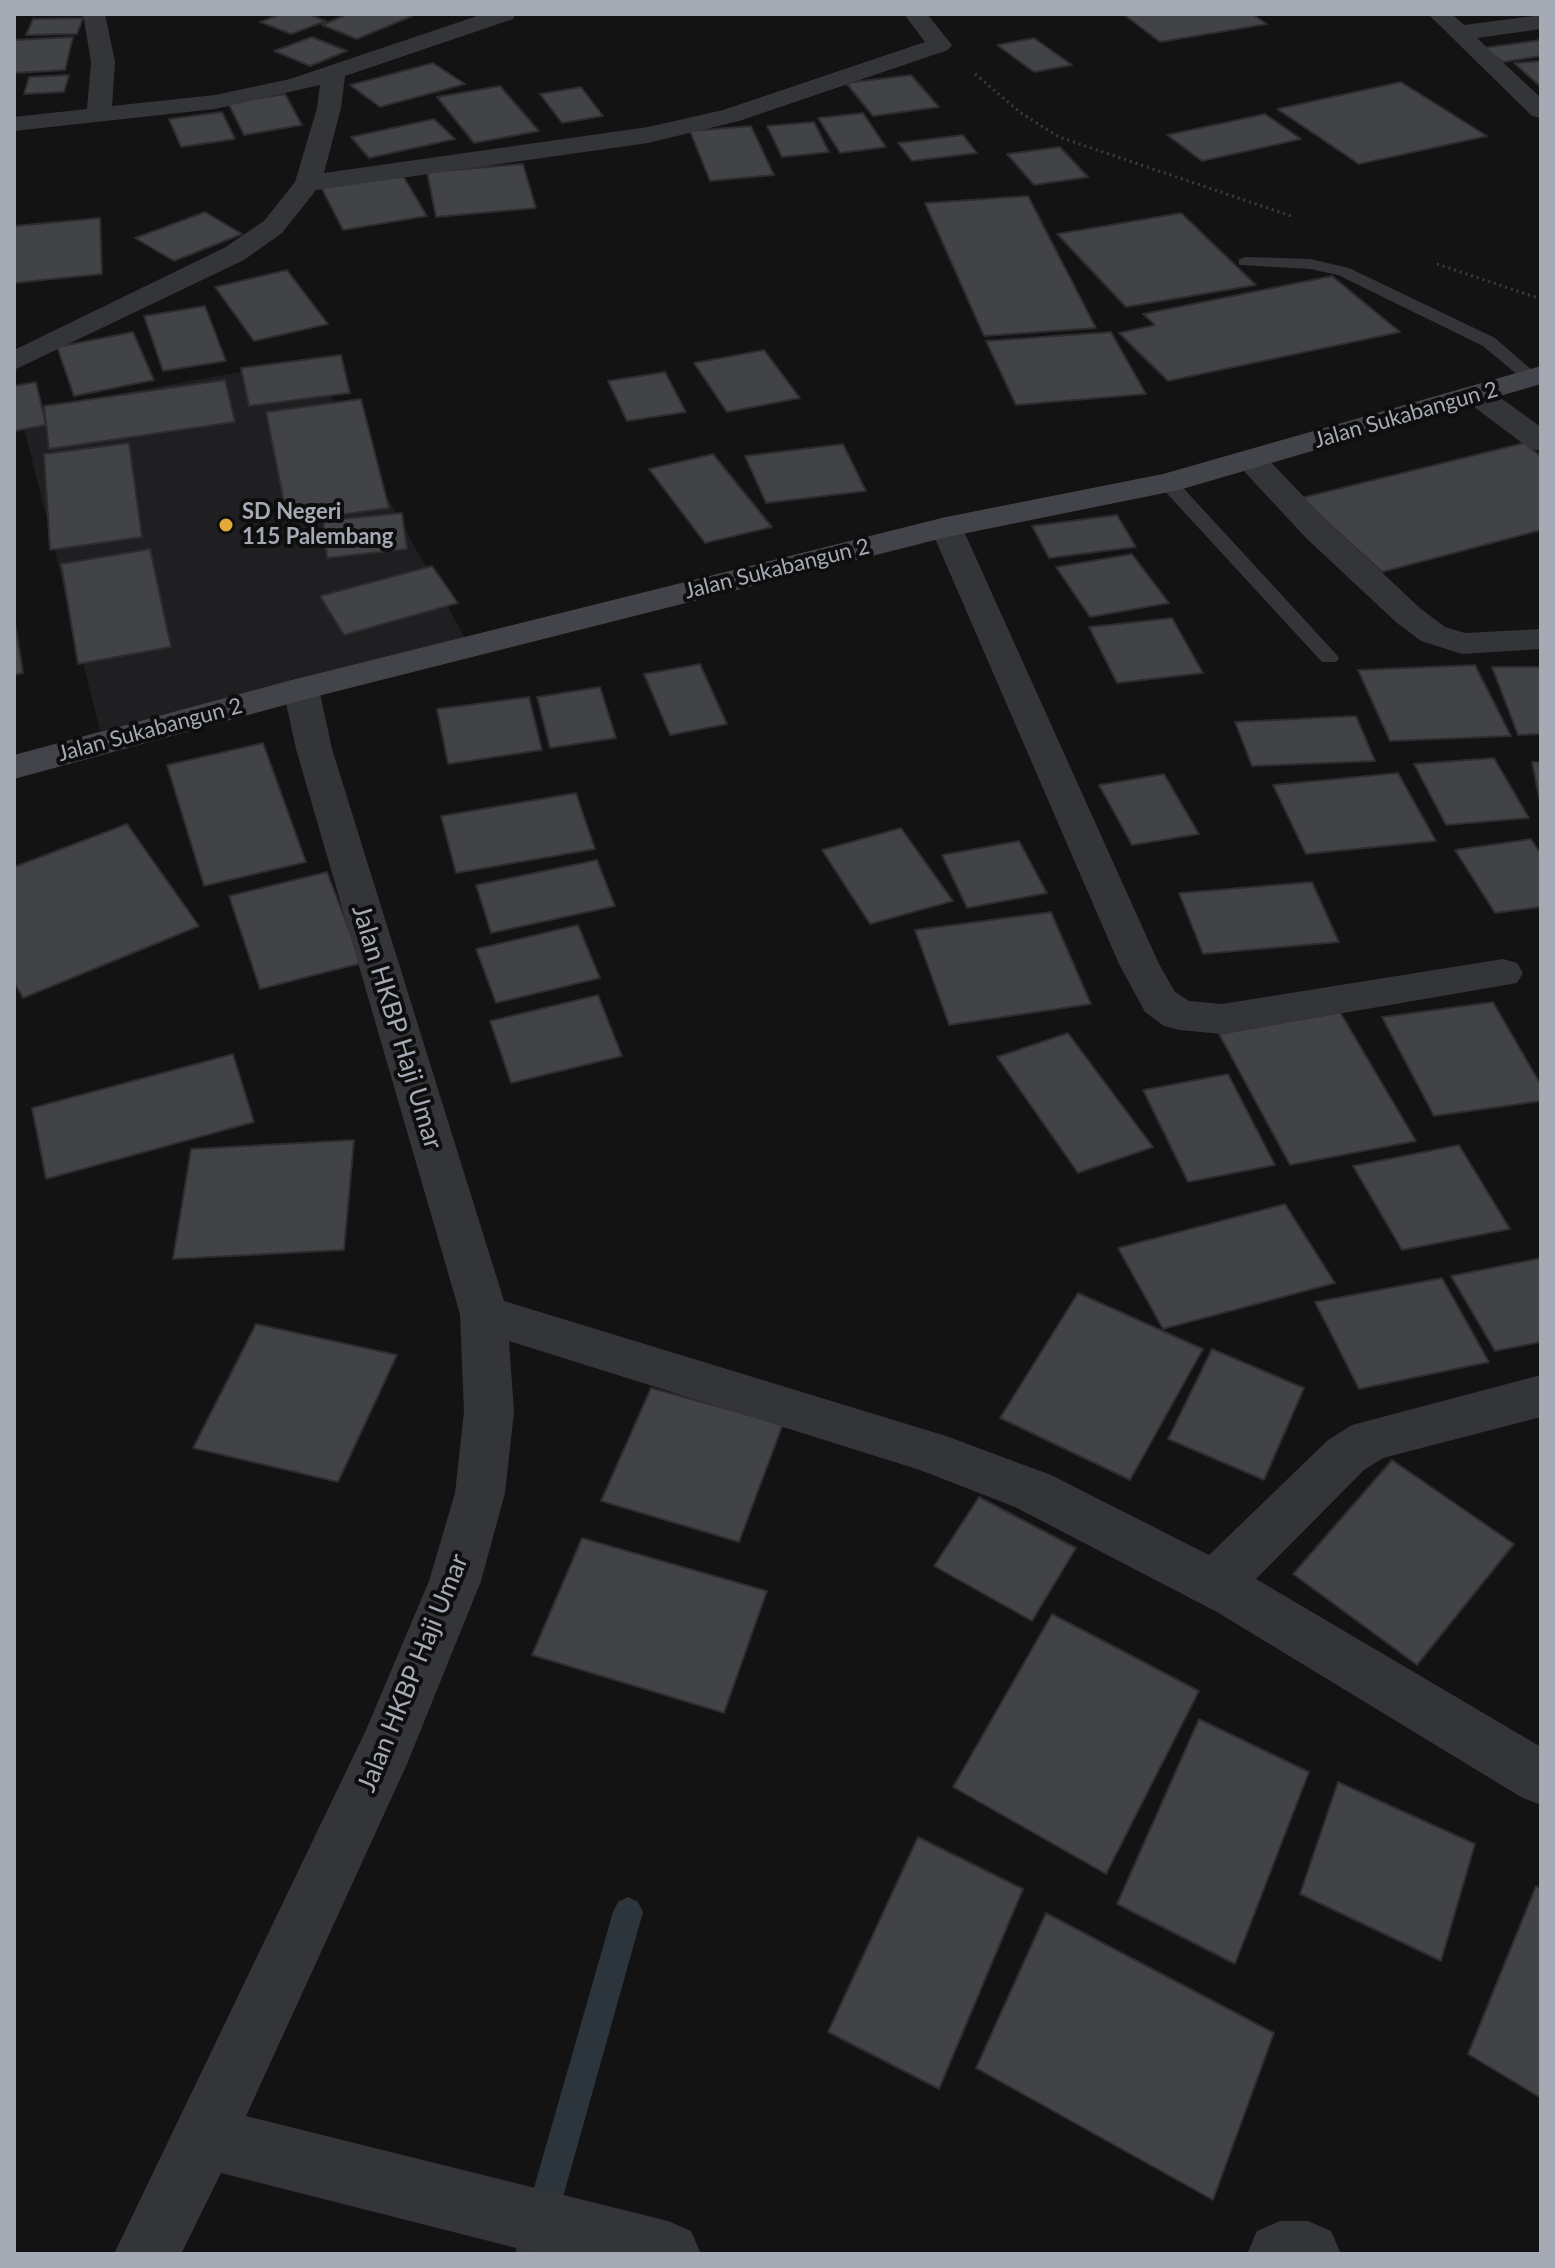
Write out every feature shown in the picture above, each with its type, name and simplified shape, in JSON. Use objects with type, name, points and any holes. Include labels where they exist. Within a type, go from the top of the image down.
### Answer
[{"type":"street","points":[[94,14],[103,62],[99,116]]},
{"type":"street","points":[[14,124],[215,102],[333,75],[505,14]]},
{"type":"street","points":[[308,183],[648,135],[730,116],[940,45],[915,14]]},
{"type":"street","points":[[1439,14],[1541,111]]},
{"type":"street","points":[[1460,33],[1541,22]]},
{"type":"street","points":[[14,325],[19,358],[234,254],[273,227],[308,183],[329,108],[333,75]]},
{"type":"street","name":"Jalan Sukabangun 2","points":[[14,767],[301,689],[946,527],[1168,483],[1536,377]]},
{"type":"street","points":[[1476,394],[1541,442]]},
{"type":"street","points":[[1252,461],[1319,532],[1409,616],[1433,634],[1462,644],[1541,639]]},
{"type":"street","points":[[946,527],[1139,964],[1160,1002],[1179,1015],[1222,1019],[1503,973]]},
{"type":"street","name":"Jalan HKBP Haji Umar","points":[[147,2254],[205,2137],[387,1745],[455,1581],[480,1493],[487,1425],[484,1314],[314,749],[301,689]]},
{"type":"street","points":[[484,1314],[928,1451],[1033,1491],[1215,1584],[1541,1778]]},
{"type":"street","points":[[1215,1584],[1346,1455],[1370,1440],[1541,1396]]},
{"type":"street","points":[[205,2137],[668,2254]]},
{"type":"street","points":[[1280,2254],[1308,2254]]},
{"type":"lane","points":[[1245,262],[1310,264],[1343,271],[1457,324],[1489,342],[1536,377]]},
{"type":"lane","points":[[1168,483],[1329,658]]},
{"type":"path","points":[[940,45],[1021,113],[1059,137],[1302,220]]},
{"type":"path","points":[[1437,264],[1541,299]]},
{"type":"shaded area","name":"SD Negeri 115 Palembang","points":[[311,359],[465,638],[100,731],[20,412]]},
{"type":"building","points":[[281,14],[308,14],[326,21],[291,34],[260,22]]},
{"type":"building","points":[[348,14],[412,16],[357,39],[322,25]]},
{"type":"building","points":[[1123,14],[1252,14],[1267,24],[1160,42]]},
{"type":"building","points":[[83,18],[77,34],[26,35],[33,19]]},
{"type":"building","points":[[73,37],[65,70],[14,73],[14,40]]},
{"type":"building","points":[[312,37],[347,51],[310,66],[274,51]]},
{"type":"building","points":[[1034,38],[1072,65],[1034,72],[997,45]]},
{"type":"building","points":[[1541,40],[1541,56],[1503,62],[1483,48]]},
{"type":"building","points":[[1541,61],[1541,87],[1514,63]]},
{"type":"building","points":[[433,63],[465,84],[380,107],[350,85]]},
{"type":"building","points":[[69,75],[64,92],[24,94],[29,77]]},
{"type":"building","points":[[911,75],[939,107],[873,116],[846,83]]},
{"type":"building","points":[[1401,82],[1487,136],[1359,164],[1277,109]]},
{"type":"building","points":[[500,86],[539,131],[474,143],[437,97]]},
{"type":"building","points":[[581,87],[603,116],[562,123],[540,94]]},
{"type":"building","points":[[285,94],[302,125],[244,135],[228,103]]},
{"type":"building","points":[[222,112],[235,139],[181,147],[169,119]]},
{"type":"building","points":[[863,113],[886,147],[840,153],[818,118]]},
{"type":"building","points":[[1265,114],[1301,139],[1202,161],[1167,135]]},
{"type":"building","points":[[434,119],[455,139],[369,158],[351,137]]},
{"type":"building","points":[[814,122],[829,152],[782,157],[767,126]]},
{"type":"building","points":[[751,126],[774,175],[710,181],[690,131]]},
{"type":"building","points":[[963,135],[977,153],[912,161],[898,143]]},
{"type":"building","points":[[1060,147],[1088,177],[1034,185],[1007,154]]},
{"type":"building","points":[[523,164],[536,208],[436,217],[427,172]]},
{"type":"building","points":[[402,174],[427,216],[343,230],[321,187]]},
{"type":"building","points":[[1028,196],[1096,328],[984,336],[925,203]]},
{"type":"building","points":[[205,212],[242,234],[174,261],[135,238]]},
{"type":"building","points":[[1181,213],[1256,285],[1126,307],[1057,234]]},
{"type":"building","points":[[100,218],[102,274],[14,283],[14,226]]},
{"type":"building","points":[[287,270],[328,324],[254,341],[215,287]]},
{"type":"building","points":[[1332,276],[1400,332],[1168,381],[1119,333],[1155,325],[1143,314]]},
{"type":"building","points":[[205,306],[226,361],[163,371],[144,316]]},
{"type":"building","points":[[133,332],[154,380],[74,396],[57,347]]},
{"type":"building","points":[[1111,332],[1146,394],[1016,405],[986,341]]},
{"type":"building","points":[[764,350],[800,398],[727,412],[694,363]]},
{"type":"building","points":[[341,355],[350,393],[249,406],[241,368]]},
{"type":"building","points":[[665,372],[686,412],[627,421],[608,381]]},
{"type":"building","points":[[225,380],[235,422],[49,449],[44,406]]},
{"type":"building","points":[[36,382],[46,425],[14,431],[14,386]]},
{"type":"building","points":[[361,399],[389,508],[288,522],[266,412]]},
{"type":"building","points":[[129,443],[142,537],[50,550],[44,454]]},
{"type":"building","points":[[1524,443],[1541,456],[1541,530],[1382,572],[1301,498]]},
{"type":"building","points":[[843,444],[866,491],[766,503],[745,456]]},
{"type":"building","points":[[713,454],[772,527],[705,543],[649,469]]},
{"type":"building","points":[[402,513],[407,549],[327,558],[323,521]]},
{"type":"building","points":[[1117,515],[1136,547],[1049,558],[1032,526]]},
{"type":"building","points":[[150,549],[171,647],[78,664],[61,564]]},
{"type":"building","points":[[1132,554],[1169,603],[1090,617],[1056,567]]},
{"type":"building","points":[[432,566],[458,603],[344,635],[320,596]]},
{"type":"building","points":[[14,617],[23,673],[14,675]]},
{"type":"building","points":[[1172,618],[1203,673],[1117,683],[1089,627]]},
{"type":"building","points":[[700,664],[727,724],[670,735],[644,674]]},
{"type":"building","points":[[1475,665],[1511,736],[1390,741],[1358,670]]},
{"type":"building","points":[[1492,667],[1541,667],[1541,734],[1518,735]]},
{"type":"building","points":[[600,687],[616,738],[550,748],[537,697]]},
{"type":"building","points":[[529,697],[542,750],[448,764],[437,709]]},
{"type":"building","points":[[1356,716],[1375,761],[1252,766],[1235,722]]},
{"type":"building","points":[[263,743],[306,862],[204,886],[167,765]]},
{"type":"building","points":[[1494,758],[1529,818],[1446,825],[1414,764]]},
{"type":"building","points":[[1532,762],[1541,762],[1541,798],[1539,798]]},
{"type":"building","points":[[1398,773],[1436,841],[1306,854],[1273,785]]},
{"type":"building","points":[[1164,774],[1199,834],[1132,845],[1099,785]]},
{"type":"building","points":[[576,793],[595,849],[456,873],[441,816]]},
{"type":"building","points":[[127,824],[199,926],[23,998],[14,982],[14,867]]},
{"type":"building","points":[[901,828],[953,901],[870,924],[822,850]]},
{"type":"building","points":[[1531,839],[1541,854],[1541,907],[1495,913],[1455,850]]},
{"type":"building","points":[[1019,841],[1047,893],[967,908],[942,855]]},
{"type":"building","points":[[597,860],[615,906],[491,933],[476,885]]},
{"type":"building","points":[[327,872],[362,963],[260,989],[229,896]]},
{"type":"building","points":[[1312,882],[1339,942],[1203,954],[1179,893]]},
{"type":"building","points":[[1051,912],[1091,1004],[949,1025],[915,930]]},
{"type":"building","points":[[578,925],[600,978],[496,1003],[476,949]]},
{"type":"building","points":[[598,995],[622,1056],[511,1083],[490,1021]]},
{"type":"building","points":[[1493,1002],[1541,1085],[1541,1101],[1434,1116],[1382,1017]]},
{"type":"building","points":[[1340,1012],[1416,1141],[1290,1165],[1219,1034]]},
{"type":"building","points":[[1068,1033],[1153,1147],[1078,1173],[997,1057]]},
{"type":"building","points":[[233,1054],[254,1122],[46,1179],[32,1108]]},
{"type":"building","points":[[1228,1074],[1275,1165],[1188,1182],[1143,1090]]},
{"type":"building","points":[[354,1140],[344,1250],[173,1259],[191,1149]]},
{"type":"building","points":[[1459,1145],[1510,1229],[1402,1250],[1353,1166]]},
{"type":"building","points":[[1285,1204],[1335,1283],[1163,1329],[1118,1248]]},
{"type":"building","points":[[1541,1258],[1541,1342],[1495,1351],[1451,1276]]},
{"type":"building","points":[[1442,1278],[1489,1362],[1359,1389],[1315,1302]]},
{"type":"building","points":[[1078,1293],[1203,1349],[1130,1480],[1000,1418]]},
{"type":"building","points":[[256,1324],[397,1355],[338,1482],[193,1448]]},
{"type":"building","points":[[1212,1349],[1304,1388],[1264,1480],[1168,1439]]},
{"type":"building","points":[[651,1388],[783,1424],[739,1542],[601,1501]]},
{"type":"building","points":[[1392,1460],[1514,1544],[1417,1665],[1293,1574]]},
{"type":"building","points":[[979,1497],[1076,1548],[1032,1621],[934,1566]]},
{"type":"building","points":[[582,1538],[767,1591],[724,1713],[532,1655]]},
{"type":"building","points":[[1052,1614],[1199,1691],[1106,1874],[953,1787]]},
{"type":"building","points":[[1199,1719],[1309,1772],[1235,1964],[1117,1904]]},
{"type":"building","points":[[1338,1782],[1475,1844],[1441,1961],[1300,1894]]},
{"type":"building","points":[[918,1837],[1023,1889],[939,2089],[828,2032]]},
{"type":"building","points":[[1536,1886],[1541,1889],[1541,2098],[1468,2054]]},
{"type":"building","points":[[1046,1913],[1274,2033],[1213,2200],[976,2068]]},
{"type":"waterway","points":[[531,2254],[628,1912]]},
{"type":"place","name":"SD Negeri 115 Palembang","points":[[226,525]]}]
